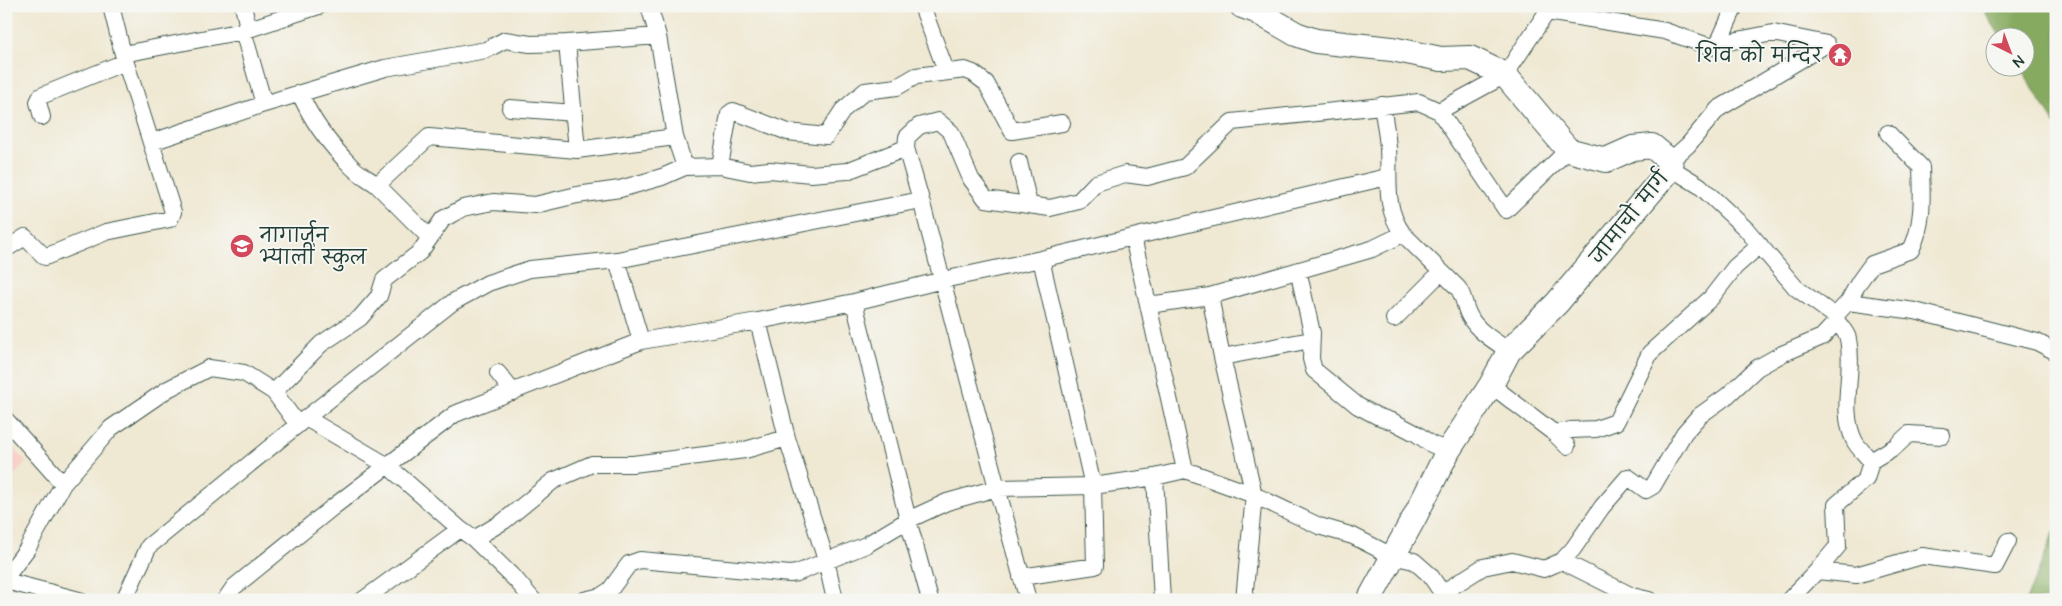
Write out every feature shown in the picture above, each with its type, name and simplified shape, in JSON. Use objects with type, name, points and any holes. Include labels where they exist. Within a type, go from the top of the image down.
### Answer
[{"type":"street","points":[[6,249],[25,237],[45,257],[106,232],[170,219],[174,212],[124,58],[111,6]]},
{"type":"street","points":[[242,6],[246,23],[243,31],[264,104]]},
{"type":"street","points":[[42,117],[38,102],[40,96],[124,58],[243,31],[319,6]]},
{"type":"street","points":[[650,6],[658,36],[676,137],[685,167]]},
{"type":"street","points":[[922,6],[946,72]]},
{"type":"street","points":[[1028,600],[906,148],[907,137],[919,126],[938,121],[951,132],[971,179],[986,200],[1050,208],[1079,201],[1096,183],[1115,177],[1125,174],[1148,177],[1185,166],[1232,122],[1382,105],[1418,102],[1439,112],[1506,210],[1568,150],[1505,75],[1470,58],[1441,59],[1392,49],[1316,41],[1296,34],[1256,11],[1242,6]]},
{"type":"street","points":[[1718,44],[1735,6]]},
{"type":"street","points":[[1439,112],[1505,75],[1547,9],[1665,30],[1711,47],[1773,33],[1827,44],[1718,109],[1671,164],[1700,186],[1746,229],[1796,288],[1835,319],[1848,336],[1851,355],[1847,410],[1854,440],[1871,461]]},
{"type":"street","points":[[152,142],[264,104],[385,68],[486,50],[505,40],[530,44],[658,36]]},
{"type":"street","points":[[567,43],[577,150]]},
{"type":"street","points":[[720,166],[729,114],[733,111],[788,132],[826,136],[843,110],[865,91],[897,87],[916,76],[946,72],[965,70],[980,77],[995,96],[1012,130],[1016,131],[1062,123]]},
{"type":"street","points":[[300,93],[317,124],[353,168],[377,185],[429,237]]},
{"type":"street","points":[[1382,105],[1388,148],[1387,176],[1392,215],[1403,234],[1462,293],[1469,316],[1474,324],[1509,352]]},
{"type":"street","points":[[510,108],[574,112]]},
{"type":"street","points":[[584,600],[602,596],[610,590],[629,564],[640,560],[790,574],[797,573],[866,545],[908,520],[947,502],[997,488],[1093,486],[1155,477],[1185,470],[1254,495],[1320,526],[1352,536],[1392,556],[1414,561],[1430,574],[1442,593],[1483,567],[1512,560],[1544,569],[1562,561],[1573,549],[1602,507],[1628,477],[1646,490],[1653,486],[1684,433],[1699,416],[1727,396],[1757,368],[1782,354],[1822,337],[1848,302],[1872,264],[1912,250],[1917,239],[1922,205],[1920,167],[1888,133]]},
{"type":"street","points":[[377,185],[429,137],[577,150],[676,137]]},
{"type":"street","name":"जामाचो मार्ग","points":[[1369,600],[1448,451],[1491,385],[1509,352],[1557,303],[1671,164],[1652,146],[1633,148],[1606,160],[1568,150]]},
{"type":"street","points":[[274,392],[321,344],[360,318],[379,296],[384,280],[420,252],[443,219],[463,208],[493,202],[535,205],[577,195],[620,189],[662,177],[685,167],[720,166],[750,172],[770,170],[811,174],[847,171],[906,148]]},
{"type":"street","points":[[1019,162],[1029,204]]},
{"type":"street","points":[[225,600],[234,587],[333,507],[456,414],[641,341],[854,302],[1387,176]]},
{"type":"street","points":[[124,600],[149,546],[302,421],[453,302],[488,283],[530,269],[618,260],[921,200]]},
{"type":"street","points":[[1149,305],[1210,296],[1372,249],[1403,234]]},
{"type":"street","points":[[1133,237],[1185,470]]},
{"type":"street","points":[[1554,433],[1596,429],[1616,422],[1650,353],[1711,298],[1735,267],[1760,245]]},
{"type":"street","points":[[1021,576],[1095,566],[1093,486],[1040,259]]},
{"type":"street","points":[[618,260],[641,341]]},
{"type":"street","points":[[1298,270],[1312,333],[1311,359],[1314,370],[1358,406],[1394,422],[1431,444],[1448,451]]},
{"type":"street","points":[[1394,319],[1440,272]]},
{"type":"street","points":[[1210,296],[1254,495],[1244,600]]},
{"type":"street","points":[[854,302],[908,520],[930,600]]},
{"type":"street","points":[[1848,302],[1915,311],[2037,342],[2056,352]]},
{"type":"street","points":[[758,321],[787,438],[826,560],[836,600]]},
{"type":"street","points":[[1222,357],[1311,340]]},
{"type":"street","points":[[79,600],[6,579],[27,549],[63,484],[111,428],[168,389],[209,368],[244,373],[274,392],[302,421],[388,466],[474,539],[528,598]]},
{"type":"street","points":[[498,373],[513,392]]},
{"type":"street","points":[[1491,385],[1554,433],[1567,446]]},
{"type":"street","points":[[8,425],[63,484]]},
{"type":"street","points":[[1789,600],[1817,572],[1838,546],[1836,505],[1866,479],[1871,461],[1896,446],[1909,434],[1942,436]]},
{"type":"street","points":[[474,539],[504,521],[553,482],[592,464],[632,464],[744,450],[787,438]]},
{"type":"street","points":[[1155,477],[1162,600]]},
{"type":"street","points":[[363,600],[460,529]]},
{"type":"street","points":[[1817,572],[1856,575],[1922,556],[1995,566],[2008,541]]},
{"type":"street","points":[[1562,561],[1632,596],[1649,600]]},
{"type":"shaded area","points":[[6,441],[26,462],[6,484]]},
{"type":"green space","points":[[1989,6],[2056,6],[2056,125],[2026,78],[2034,78],[2034,28],[1995,28],[1986,14]]},
{"type":"green space","points":[[2056,528],[2056,600],[2026,600]]},
{"type":"place","name":"शिव को मन्दिर","points":[[1840,55]]},
{"type":"place","name":"नागार्जुन भ्याली स्कुल","points":[[242,246]]}]
